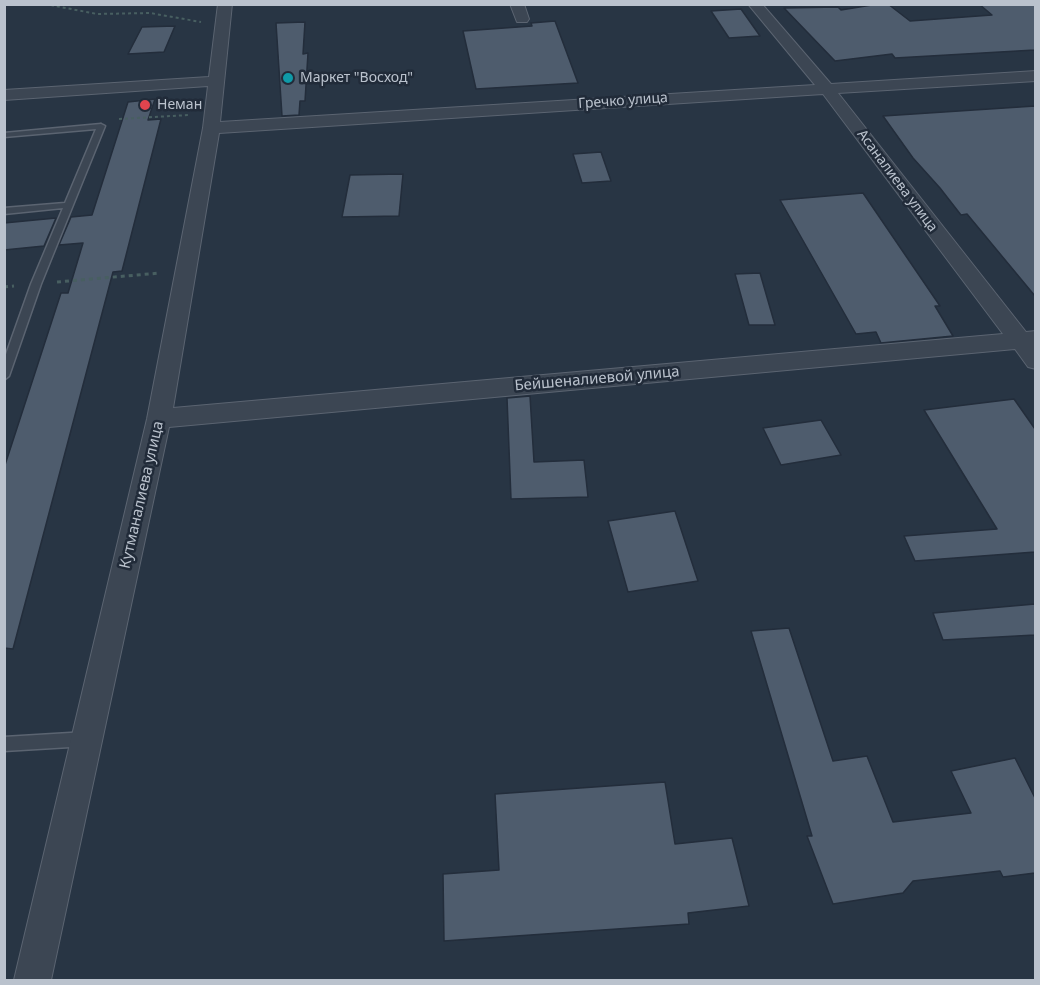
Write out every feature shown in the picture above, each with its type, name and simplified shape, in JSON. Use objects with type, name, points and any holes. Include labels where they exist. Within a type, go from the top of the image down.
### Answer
[{"type":"street","points":[[517,4],[522,19]]},
{"type":"street","name":"Асаналиева улица","points":[[754,4],[826,88],[1027,340],[1035,361]]},
{"type":"street","name":"Кутманалиева улица","points":[[32,981],[159,419],[212,121],[224,15]]},
{"type":"street","name":"Гречко улица","points":[[212,121],[1035,76]]},
{"type":"street","points":[[4,95],[216,81]]},
{"type":"street","name":"Бейшеналиевой улица","points":[[159,419],[1027,340]]},
{"type":"lane","points":[[4,135],[101,126],[36,284],[5,374]]},
{"type":"lane","points":[[4,210],[69,205]]},
{"type":"lane","points":[[4,744],[87,739]]},
{"type":"path","points":[[45,4],[97,14],[224,15]]},
{"type":"path","points":[[118,119],[212,121]]},
{"type":"path","points":[[4,287],[185,271]]},
{"type":"building","points":[[888,4],[910,21],[992,15],[979,4],[1035,4],[1035,50],[895,58],[892,54],[835,61],[784,8],[838,7],[841,10]]},
{"type":"building","points":[[741,9],[760,36],[729,38],[711,11]]},
{"type":"building","points":[[555,21],[578,83],[476,89],[463,31],[532,26],[531,23]]},
{"type":"building","points":[[305,22],[303,54],[308,53],[305,101],[300,101],[299,115],[282,116],[276,23]]},
{"type":"building","points":[[175,26],[164,52],[128,54],[142,27]]},
{"type":"building","points":[[155,99],[148,120],[161,119],[122,271],[113,272],[13,649],[4,648],[4,468],[61,293],[68,293],[83,243],[59,245],[71,217],[92,215],[128,102]]},
{"type":"building","points":[[1035,106],[1035,296],[967,214],[961,215],[913,158],[883,116]]},
{"type":"building","points":[[601,152],[611,181],[582,183],[573,154]]},
{"type":"building","points":[[403,174],[399,216],[342,217],[350,175]]},
{"type":"building","points":[[863,193],[940,306],[935,306],[953,336],[881,343],[876,332],[856,334],[780,200]]},
{"type":"building","points":[[56,218],[44,246],[4,250],[4,223]]},
{"type":"building","points":[[760,273],[775,325],[749,325],[735,274]]},
{"type":"building","points":[[530,396],[534,462],[584,460],[588,497],[511,499],[507,398]]},
{"type":"building","points":[[1014,399],[1035,429],[1035,552],[915,561],[904,536],[997,529],[924,410]]},
{"type":"building","points":[[821,420],[841,455],[781,465],[763,428]]},
{"type":"building","points":[[675,511],[698,581],[628,592],[608,521]]},
{"type":"building","points":[[1035,604],[1035,635],[943,640],[933,613]]},
{"type":"building","points":[[789,628],[833,761],[867,756],[893,822],[971,813],[951,771],[1015,758],[1035,798],[1035,873],[1003,877],[1000,871],[913,881],[903,893],[833,904],[807,836],[812,836],[751,631]]},
{"type":"building","points":[[665,782],[675,844],[732,838],[749,906],[688,913],[689,924],[444,941],[443,874],[499,870],[495,794]]},
{"type":"place","name":"Маркет \"Восход\"","points":[[288,78]]},
{"type":"place","name":"Неман","points":[[145,105]]}]
